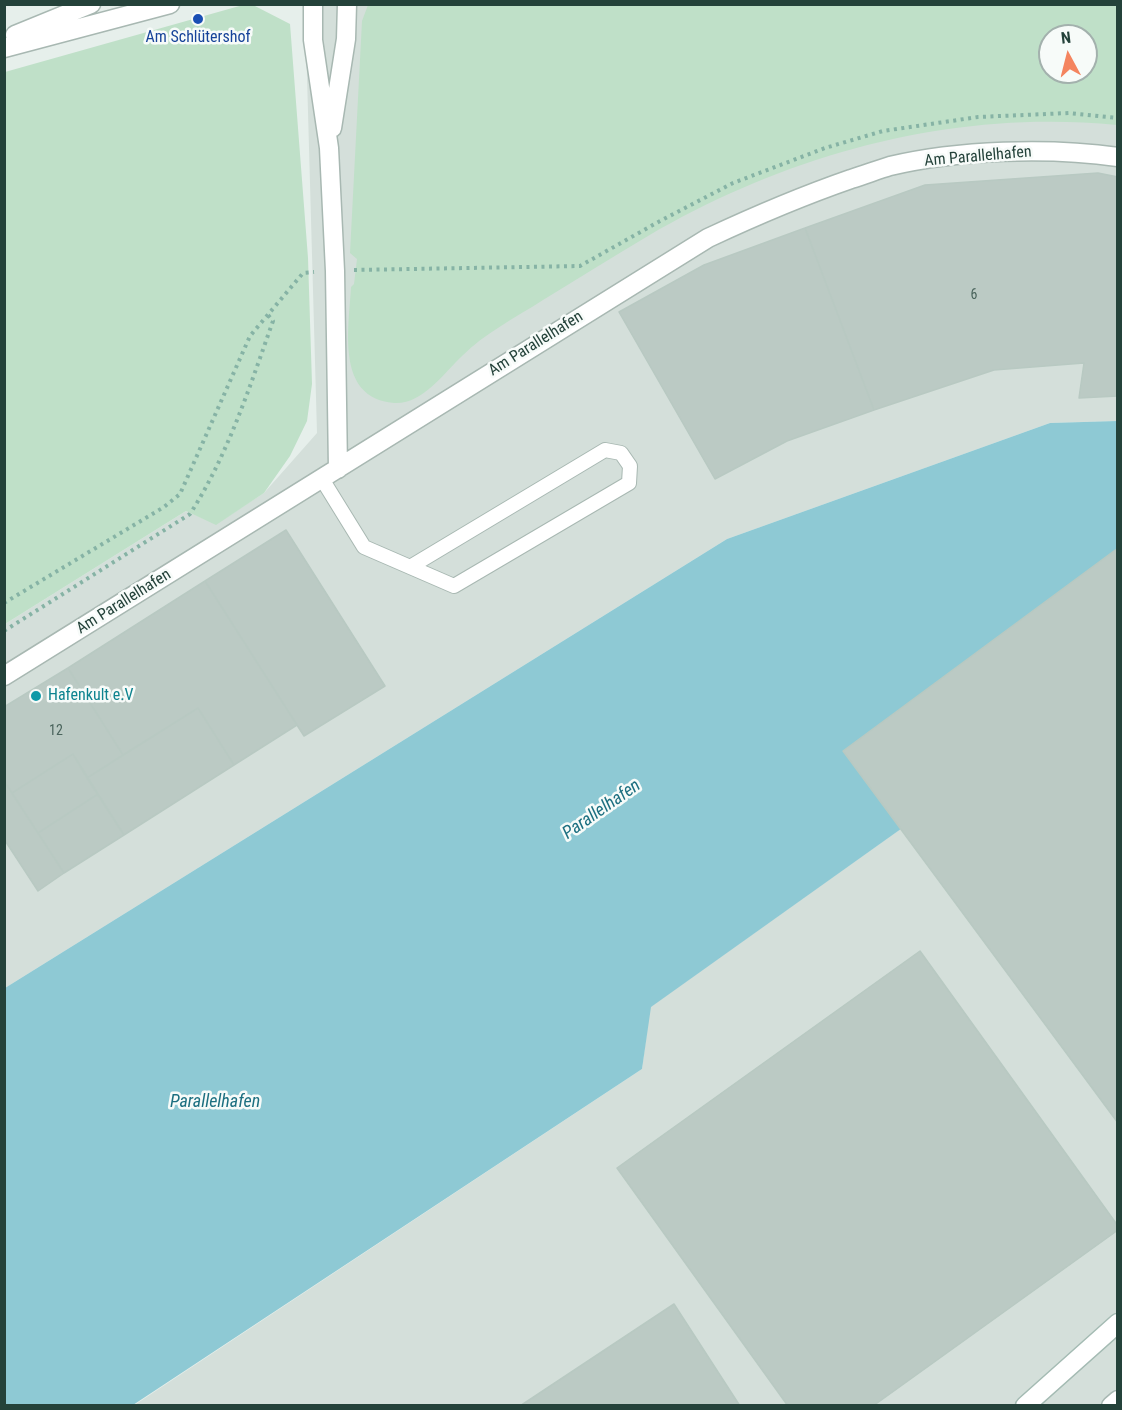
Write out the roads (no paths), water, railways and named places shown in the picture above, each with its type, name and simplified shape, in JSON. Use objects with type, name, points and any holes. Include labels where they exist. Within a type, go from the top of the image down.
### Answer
[{"type":"street","points":[[4,39],[91,4]]},
{"type":"street","points":[[4,48],[170,4]]},
{"type":"street","points":[[313,4],[313,40],[329,148],[342,270],[338,469]]},
{"type":"street","points":[[329,148],[346,39],[347,4]]},
{"type":"street","name":"Am Parallelhafen","points":[[4,676],[708,238],[813,192],[890,166],[955,156],[1019,152],[1098,154],[1118,157]]},
{"type":"street","points":[[1025,1406],[1118,1323]]},
{"type":"street","points":[[1111,1406],[1118,1400]]},
{"type":"lane","points":[[321,479],[364,547],[410,567],[454,586],[629,483],[630,466],[621,453],[605,450],[410,567]]},
{"type":"water","name":"Parallelhafen","points":[[1117,421],[1117,675],[651,1007],[642,1069],[133,1405],[5,1406],[5,988],[727,539],[1050,423]]},
{"type":"place","name":"Am Schlütershof","points":[[198,19]]},
{"type":"place","name":"Hafenkult e.V","points":[[36,696]]}]
